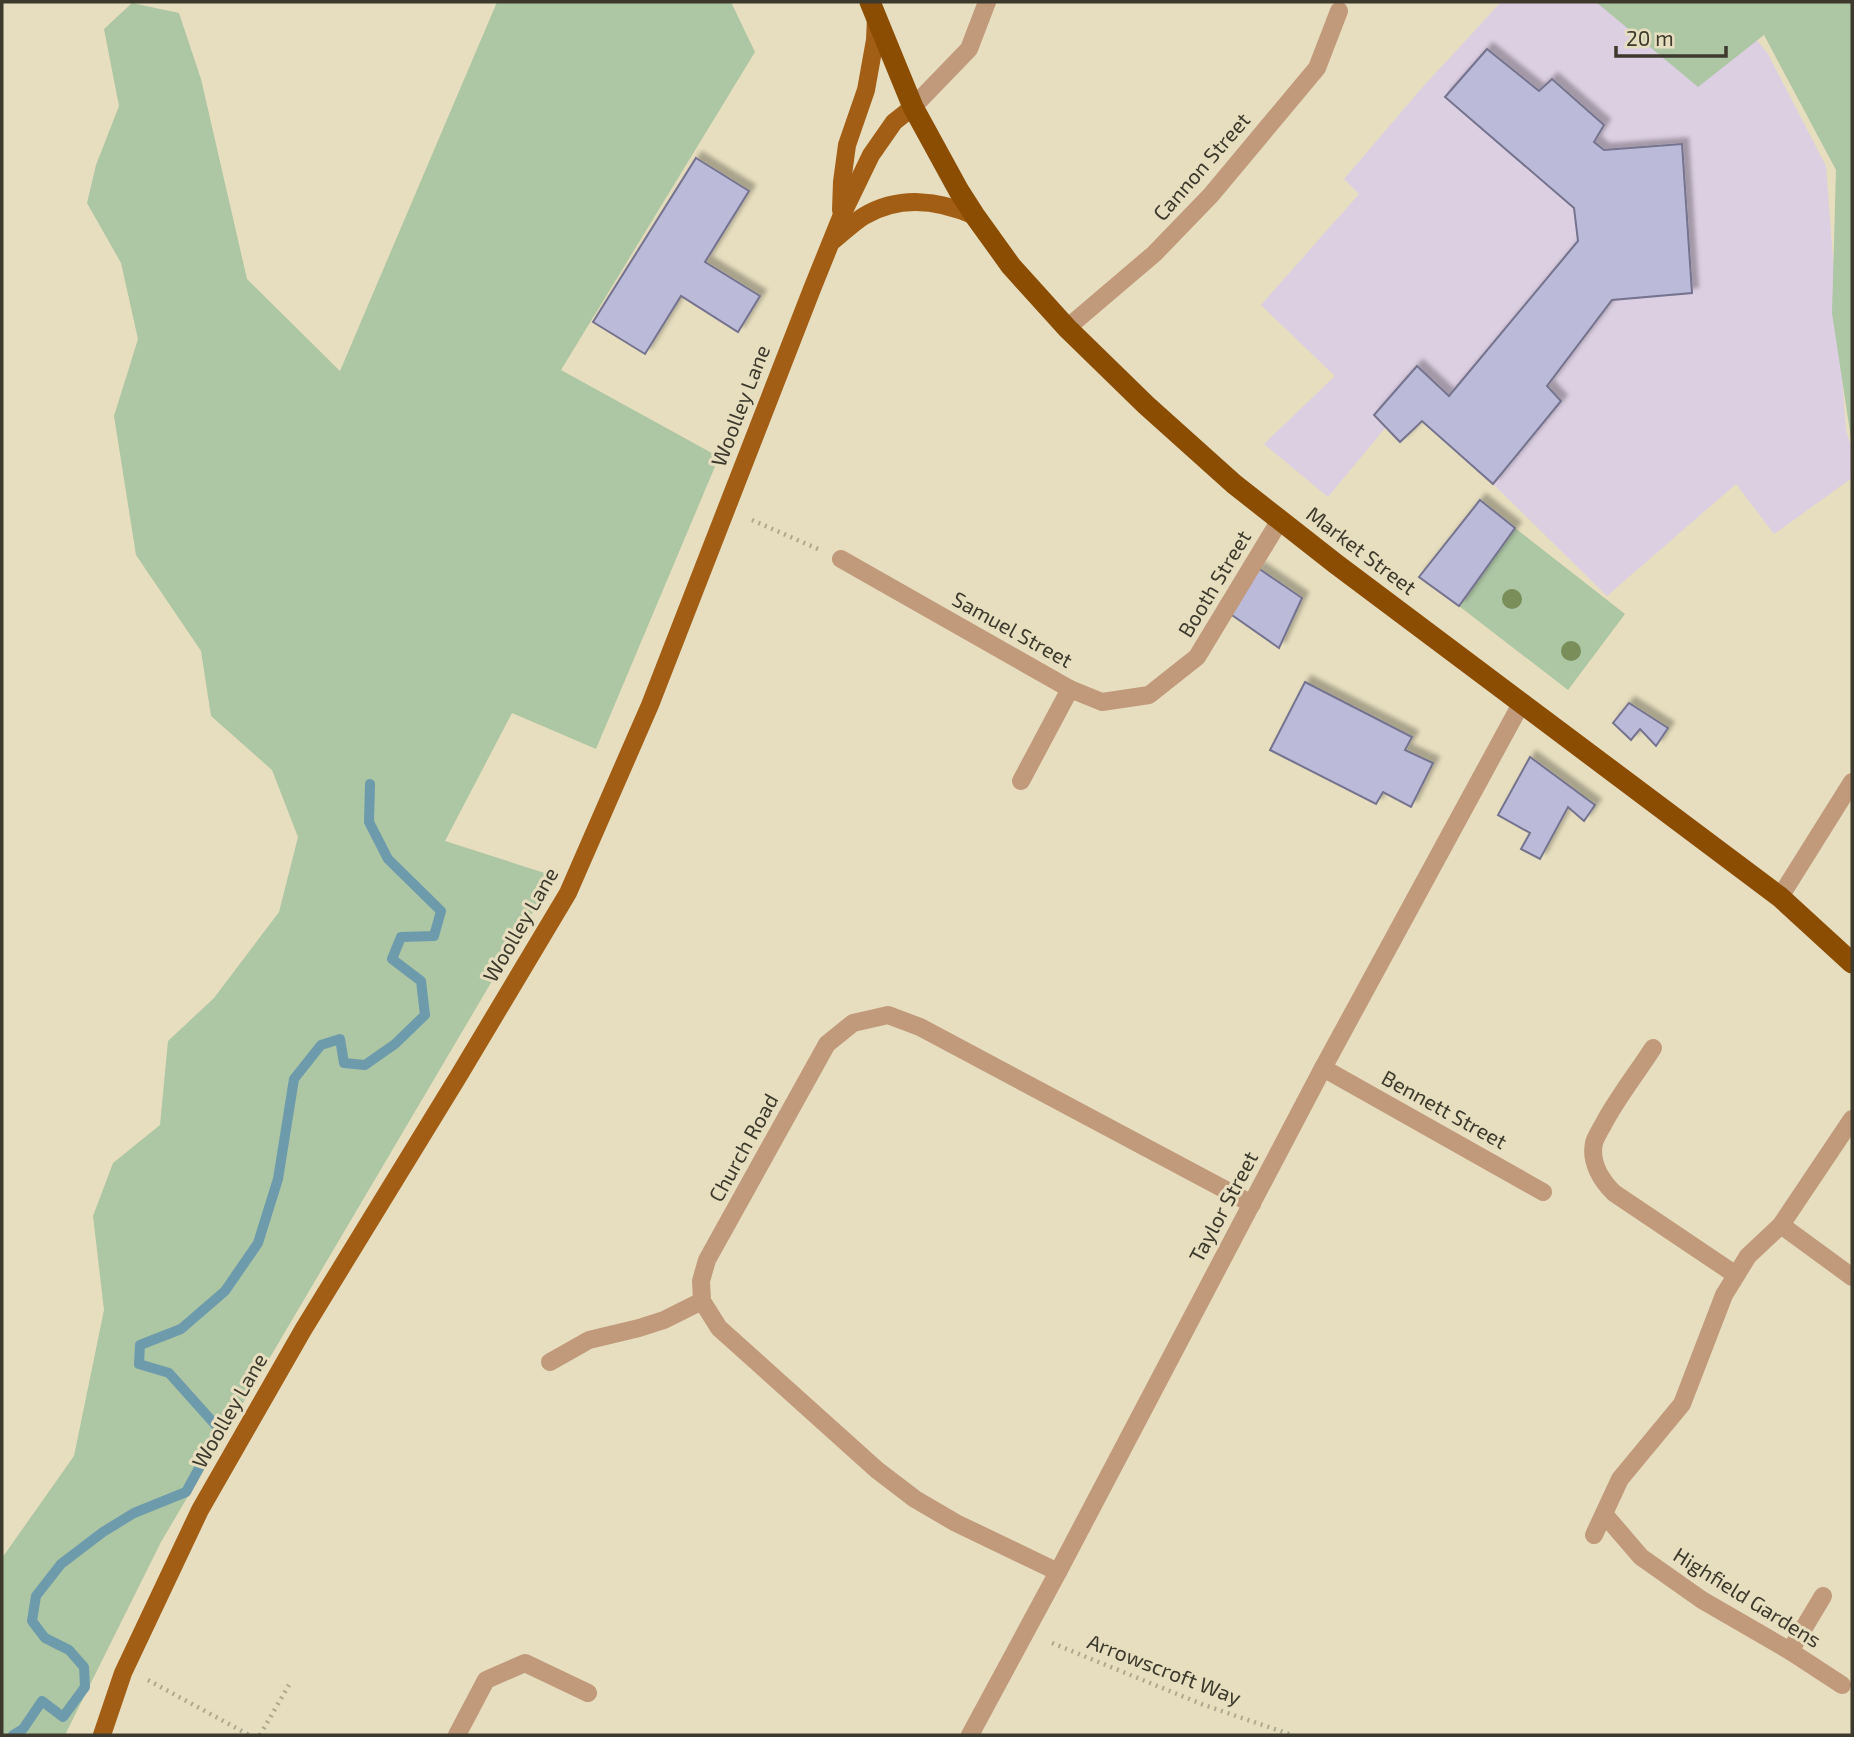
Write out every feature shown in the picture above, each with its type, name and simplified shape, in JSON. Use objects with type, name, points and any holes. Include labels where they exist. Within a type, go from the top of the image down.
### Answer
[{"type":"highway","name":"Market Street","points":[[873,10],[913,107],[959,191],[1010,267],[1067,328],[1146,405],[1234,484],[1280,520],[1780,897],[1852,964]]},
{"type":"main road","points":[[841,217],[847,145],[866,90],[874,40],[873,10]]},
{"type":"main road","name":"Woolley Lane","points":[[102,1735],[123,1673],[200,1510],[296,1342],[568,893],[650,705],[841,217],[871,155],[894,122],[913,107]]},
{"type":"main road","points":[[831,242],[863,217],[882,207],[900,202],[938,204],[958,208],[975,216]]},
{"type":"street","points":[[913,107],[969,50],[987,2]]},
{"type":"street","name":"Cannon Street","points":[[1067,328],[1154,254],[1211,195],[1317,68],[1339,11]]},
{"type":"street","name":"Booth Street","points":[[1070,689],[1102,702],[1149,695],[1197,657],[1280,520]]},
{"type":"street","name":"Samuel Street","points":[[841,559],[1070,689],[1021,781]]},
{"type":"street","name":"Taylor Street","points":[[970,1735],[1322,1068],[1522,702]]},
{"type":"street","points":[[1780,897],[1852,782]]},
{"type":"street","name":"Church Road","points":[[702,1301],[702,1281],[707,1260],[827,1044],[853,1023],[888,1015],[920,1027],[1251,1204]]},
{"type":"street","points":[[1654,1048],[1598,1133],[1594,1143],[1596,1169],[1603,1182],[1614,1192],[1736,1275]]},
{"type":"street","name":"Bennett Street","points":[[1322,1068],[1543,1192]]},
{"type":"street","points":[[1594,1535],[1620,1479],[1682,1405],[1724,1295],[1736,1275],[1748,1256],[1781,1225],[1852,1119]]},
{"type":"street","points":[[1781,1225],[1852,1277]]},
{"type":"street","points":[[550,1362],[589,1340],[664,1320],[702,1301],[719,1328],[877,1470],[915,1499],[956,1523],[1058,1572]]},
{"type":"street","name":"Highfield Gardens","points":[[1604,1514],[1641,1556],[1702,1600],[1842,1685]]},
{"type":"street","points":[[1790,1651],[1824,1596]]},
{"type":"street","points":[[457,1735],[486,1681],[525,1663],[588,1693]]},
{"type":"path","points":[[726,508],[841,559]]},
{"type":"path","name":"Arrowscroft Way","points":[[1025,1633],[1204,1705],[1292,1735]]},
{"type":"path","points":[[123,1673],[150,1680],[249,1735]]},
{"type":"path","points":[[260,1735],[289,1685]]},
{"type":"shaded area","points":[[1501,2],[1654,2],[1752,34],[1768,54],[1826,166],[1846,430],[1852,449],[1852,478],[1774,534],[1736,484],[1607,596],[1493,484],[1422,421],[1400,442],[1386,427],[1328,497],[1264,444],[1335,376],[1261,305],[1359,194],[1344,179],[1420,90]]},
{"type":"green space","points":[[497,2],[731,2],[755,52],[561,370],[719,457],[596,749],[512,713],[445,841],[554,876],[161,1542],[65,1735],[2,1735],[2,1558],[74,1456],[104,1310],[93,1216],[113,1163],[160,1125],[168,1041],[214,998],[279,912],[298,837],[272,770],[211,716],[201,651],[136,555],[114,416],[138,339],[121,263],[87,203],[96,165],[119,106],[104,29],[132,3],[179,13],[201,79],[247,279],[340,371]]},
{"type":"green space","points":[[1596,2],[1852,2],[1852,445],[1832,313],[1836,170],[1764,35],[1698,87]]},
{"type":"green space","points":[[1515,528],[1625,614],[1568,690],[1459,606]]},
{"type":"building","points":[[1487,49],[1539,91],[1552,79],[1604,125],[1594,142],[1604,150],[1682,144],[1692,293],[1612,300],[1547,386],[1561,401],[1493,484],[1422,421],[1400,442],[1374,415],[1417,366],[1449,396],[1578,241],[1574,208],[1445,97]]},
{"type":"building","points":[[696,158],[749,191],[705,262],[760,296],[738,332],[681,296],[645,354],[593,322]]},
{"type":"building","points":[[1480,500],[1515,528],[1459,606],[1419,577]]},
{"type":"building","points":[[1258,568],[1302,598],[1279,648],[1229,613]]},
{"type":"building","points":[[1305,682],[1412,737],[1405,750],[1433,763],[1411,807],[1383,792],[1376,804],[1270,750]]},
{"type":"building","points":[[1629,703],[1668,728],[1656,746],[1640,729],[1631,740],[1613,723]]},
{"type":"building","points":[[1530,757],[1595,805],[1584,821],[1568,807],[1540,859],[1521,849],[1530,833],[1498,815]]},
{"type":"waterway","points":[[13,1735],[23,1729],[42,1701],[63,1717],[85,1687],[84,1667],[69,1650],[45,1638],[32,1621],[36,1596],[61,1564],[103,1532],[134,1513],[186,1492],[220,1430],[169,1373],[139,1364],[140,1345],[181,1329],[225,1291],[258,1243],[278,1179],[294,1079],[321,1045],[340,1039],[344,1063],[365,1065],[395,1044],[425,1015],[421,981],[392,959],[401,937],[434,936],[441,911],[388,859],[369,822],[370,784]]}]
